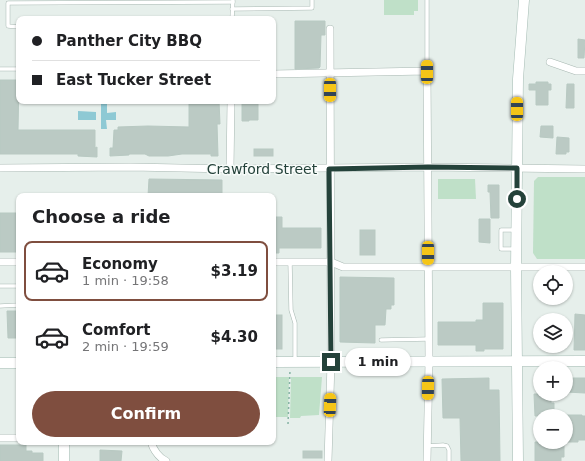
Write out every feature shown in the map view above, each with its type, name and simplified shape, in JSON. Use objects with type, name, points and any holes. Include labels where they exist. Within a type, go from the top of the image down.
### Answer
[{"type":"street","points":[[518,461],[516,268],[518,79],[524,4]]},
{"type":"street","points":[[328,461],[331,362],[329,169],[330,29]]},
{"type":"street","points":[[550,62],[576,71],[585,71]]},
{"type":"street","points":[[276,74],[427,72],[429,361],[427,461]]},
{"type":"street","points":[[230,169],[231,104]]},
{"type":"street","name":"Crawford Street","points":[[0,168],[131,167],[329,169],[428,167],[585,169]]},
{"type":"street","points":[[0,262],[16,262]]},
{"type":"street","points":[[276,262],[330,262],[343,267],[516,268],[585,266]]},
{"type":"street","points":[[276,362],[585,361]]},
{"type":"street","points":[[0,363],[16,363]]},
{"type":"street","points":[[0,438],[16,438]]},
{"type":"street","points":[[64,445],[64,461]]},
{"type":"street","points":[[153,445],[154,450],[160,458],[166,461]]},
{"type":"lane","points":[[232,9],[312,8],[312,0]]},
{"type":"lane","points":[[427,0],[427,72]]},
{"type":"lane","points":[[16,27],[8,26],[8,3],[233,1],[232,16]]},
{"type":"lane","points":[[0,69],[16,69]]},
{"type":"lane","points":[[517,230],[501,230],[501,249],[517,249]]},
{"type":"lane","points":[[290,262],[291,310],[295,323],[293,362]]},
{"type":"lane","points":[[0,286],[16,286]]},
{"type":"lane","points":[[0,306],[16,305]]},
{"type":"lane","points":[[381,340],[428,339]]},
{"type":"lane","points":[[428,446],[447,446],[449,450],[449,461]]},
{"type":"path","points":[[288,424],[293,362]]},
{"type":"green space","points":[[384,0],[418,0],[418,11],[414,11],[414,15],[384,15]]},
{"type":"green space","points":[[538,177],[585,177],[585,259],[537,259],[533,253],[534,181]]},
{"type":"green space","points":[[438,179],[475,179],[476,199],[438,199]]},
{"type":"green space","points":[[276,377],[289,377],[288,417],[276,417]]},
{"type":"green space","points":[[291,377],[322,377],[319,415],[290,418]]},
{"type":"water","points":[[101,104],[107,104],[107,113],[116,112],[116,120],[106,120],[107,129],[101,129]]},
{"type":"water","points":[[78,111],[96,112],[96,120],[78,120]]},
{"type":"building","points":[[295,21],[325,21],[325,35],[321,35],[319,68],[295,69]]},
{"type":"building","points":[[578,39],[585,40],[584,58],[578,58]]},
{"type":"building","points":[[0,80],[16,80],[16,104],[19,104],[18,130],[95,130],[95,148],[97,147],[97,157],[78,156],[78,154],[0,154]]},
{"type":"building","points":[[536,82],[548,82],[548,84],[551,84],[551,90],[548,90],[548,105],[536,105],[536,90],[529,90],[529,84],[536,84]]},
{"type":"building","points":[[567,84],[574,84],[574,108],[566,108]]},
{"type":"building","points":[[189,104],[219,104],[220,124],[217,124],[218,156],[211,156],[211,154],[149,156],[145,154],[129,154],[110,156],[110,148],[113,148],[114,130],[118,130],[118,127],[189,127]]},
{"type":"building","points":[[242,104],[258,104],[258,120],[242,121]]},
{"type":"building","points":[[541,126],[553,126],[553,138],[540,137]]},
{"type":"building","points":[[557,137],[569,138],[569,152],[566,152],[566,154],[556,154]]},
{"type":"building","points":[[254,149],[273,149],[273,156],[254,156]]},
{"type":"building","points":[[149,179],[222,180],[222,193],[148,193]]},
{"type":"building","points":[[488,185],[499,185],[499,218],[491,218],[490,192],[488,192]]},
{"type":"building","points":[[0,213],[16,213],[16,252],[0,252]]},
{"type":"building","points":[[276,217],[282,217],[282,228],[321,228],[321,248],[279,248],[279,253],[276,253]]},
{"type":"building","points":[[479,219],[490,219],[490,243],[479,242]]},
{"type":"building","points":[[360,230],[375,230],[375,255],[360,255]]},
{"type":"building","points":[[340,277],[394,278],[394,305],[391,305],[391,309],[386,309],[385,325],[375,325],[375,343],[340,342]]},
{"type":"building","points":[[483,303],[503,303],[503,349],[484,349],[484,351],[476,351],[476,345],[438,345],[438,322],[476,322],[476,320],[483,320]]},
{"type":"building","points":[[7,311],[16,311],[16,338],[8,338]]},
{"type":"building","points":[[575,314],[585,315],[585,350],[574,350]]},
{"type":"building","points":[[276,315],[282,315],[282,349],[276,349]]},
{"type":"building","points":[[489,378],[489,390],[499,390],[500,461],[461,461],[460,418],[443,418],[442,379]]},
{"type":"building","points":[[573,378],[585,378],[585,393],[573,392]]},
{"type":"building","points":[[534,401],[551,401],[551,403],[554,403],[554,409],[535,409]]},
{"type":"building","points":[[573,415],[585,416],[585,440],[578,440],[578,442],[573,442]]},
{"type":"building","points":[[0,445],[26,445],[26,451],[32,451],[32,453],[43,453],[43,461],[0,461]]},
{"type":"building","points":[[535,449],[564,449],[564,457],[561,457],[561,461],[535,461]]},
{"type":"building","points":[[100,450],[122,451],[121,461],[100,461]]},
{"type":"building","points":[[303,451],[322,451],[322,458],[303,458]]},
{"type":"route","points":[[331,362],[329,169],[428,167],[517,168],[517,199]]}]
